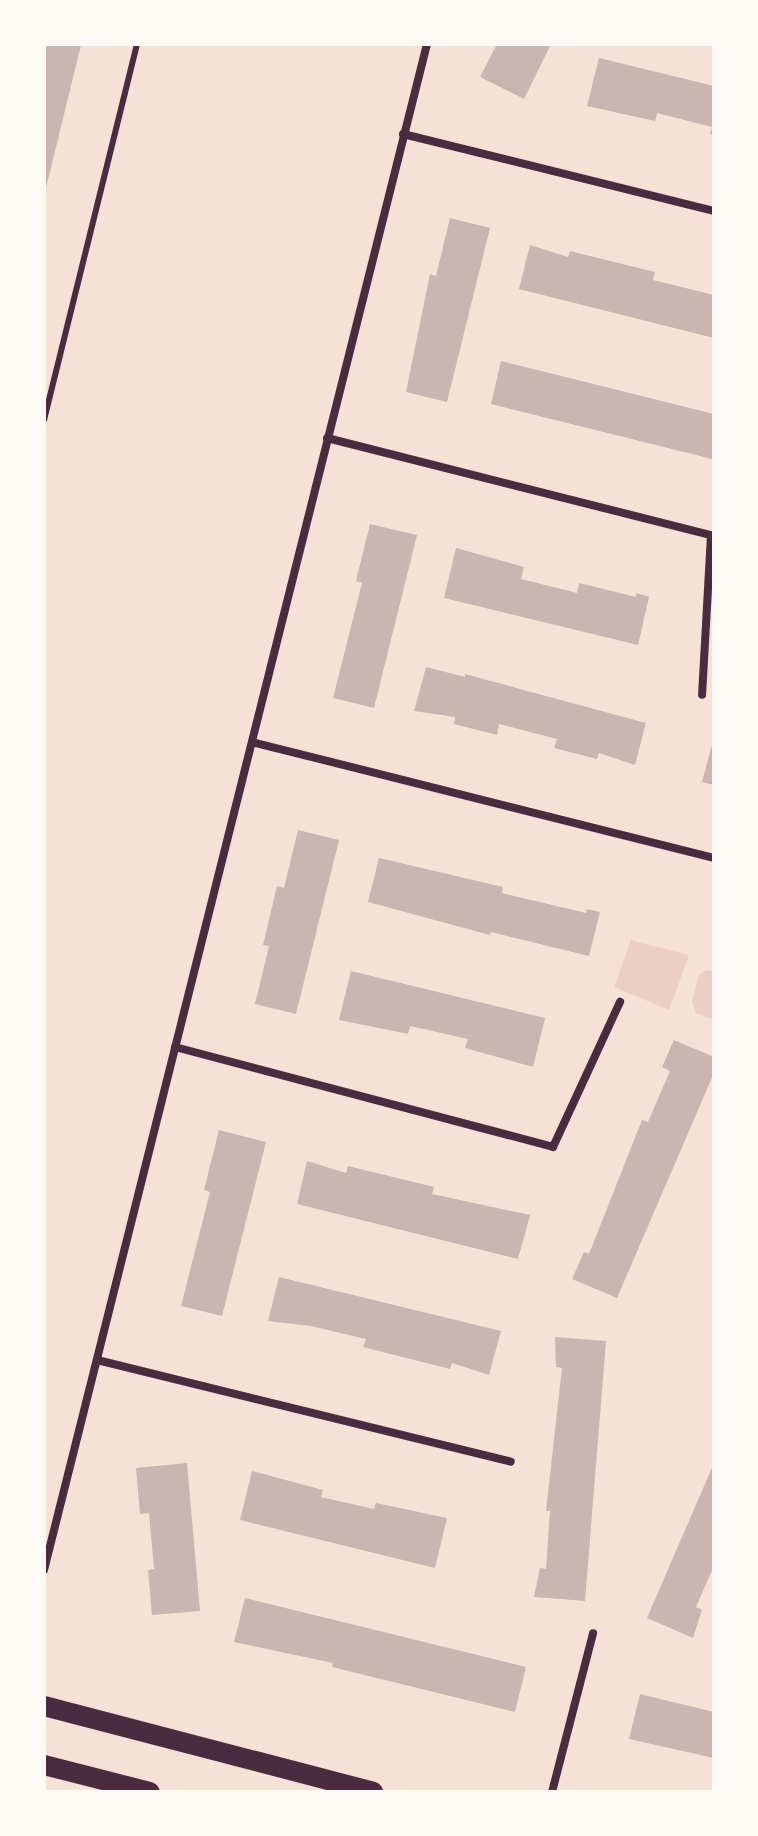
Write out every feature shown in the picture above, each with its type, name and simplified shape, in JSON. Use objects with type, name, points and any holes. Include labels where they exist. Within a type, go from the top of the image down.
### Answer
[{"type":"main road","points":[[44,1706],[373,1792]]},
{"type":"main road","points":[[44,1765],[150,1792]]},
{"type":"street","points":[[44,1570],[427,44]]},
{"type":"street","points":[[403,134],[714,211]]},
{"type":"street","points":[[327,438],[711,535],[702,695]]},
{"type":"street","points":[[252,742],[714,858]]},
{"type":"street","points":[[175,1047],[553,1147],[620,1002]]},
{"type":"street","points":[[97,1360],[511,1462]]},
{"type":"street","points":[[552,1792],[593,1633]]},
{"type":"lane","points":[[44,420],[137,44]]},
{"type":"shaded area","points":[[631,940],[689,955],[669,1010],[614,987]]},
{"type":"shaded area","points":[[707,970],[714,972],[714,1020],[696,1013],[692,1002],[699,975]]},
{"type":"building","points":[[44,44],[81,45],[45,192],[44,192]]},
{"type":"building","points":[[497,44],[551,44],[524,99],[480,77]]},
{"type":"building","points":[[599,58],[714,86],[714,135],[710,134],[712,127],[657,113],[655,121],[587,106]]},
{"type":"building","points":[[450,218],[490,228],[447,402],[406,392],[430,274],[436,276]]},
{"type":"building","points":[[530,245],[568,257],[570,251],[655,272],[653,280],[714,295],[714,338],[519,289]]},
{"type":"building","points":[[501,361],[714,414],[712,459],[491,404]]},
{"type":"building","points":[[370,524],[417,535],[374,708],[333,698],[362,583],[356,581]]},
{"type":"building","points":[[456,548],[524,567],[521,579],[577,593],[579,583],[636,597],[636,593],[649,597],[638,645],[444,598]]},
{"type":"building","points":[[426,667],[465,677],[465,674],[646,723],[635,765],[599,753],[597,759],[554,748],[557,739],[499,724],[497,735],[454,724],[455,717],[414,711]]},
{"type":"building","points":[[714,741],[714,785],[702,782]]},
{"type":"building","points":[[298,830],[339,840],[296,1014],[255,1004],[269,946],[263,945],[277,886],[284,888]]},
{"type":"building","points":[[379,858],[503,887],[502,893],[586,913],[587,909],[600,912],[589,956],[491,932],[490,935],[368,902]]},
{"type":"building","points":[[351,971],[545,1018],[533,1067],[465,1048],[468,1039],[410,1026],[408,1034],[339,1020]]},
{"type":"building","points":[[674,1040],[714,1057],[714,1073],[617,1298],[572,1279],[584,1252],[589,1254],[642,1120],[648,1122],[670,1071],[662,1067]]},
{"type":"building","points":[[219,1130],[266,1142],[222,1316],[181,1306],[210,1192],[204,1190]]},
{"type":"building","points":[[307,1161],[346,1173],[348,1166],[434,1187],[432,1194],[530,1215],[518,1259],[297,1204]]},
{"type":"building","points":[[279,1277],[501,1331],[489,1375],[452,1363],[450,1369],[363,1347],[366,1339],[311,1326],[268,1321]]},
{"type":"building","points":[[555,1337],[606,1341],[585,1601],[534,1597],[540,1568],[546,1569],[550,1511],[546,1511],[562,1368],[556,1367]]},
{"type":"building","points":[[187,1463],[200,1611],[152,1615],[148,1570],[154,1569],[149,1513],[140,1514],[136,1468]]},
{"type":"building","points":[[714,1463],[714,1566],[696,1607],[702,1610],[693,1638],[647,1618]]},
{"type":"building","points":[[252,1471],[323,1490],[321,1497],[374,1509],[376,1503],[447,1518],[435,1568],[240,1520]]},
{"type":"building","points":[[245,1598],[526,1667],[515,1712],[332,1667],[333,1663],[234,1642]]},
{"type":"building","points":[[640,1694],[714,1712],[714,1758],[629,1739]]}]
